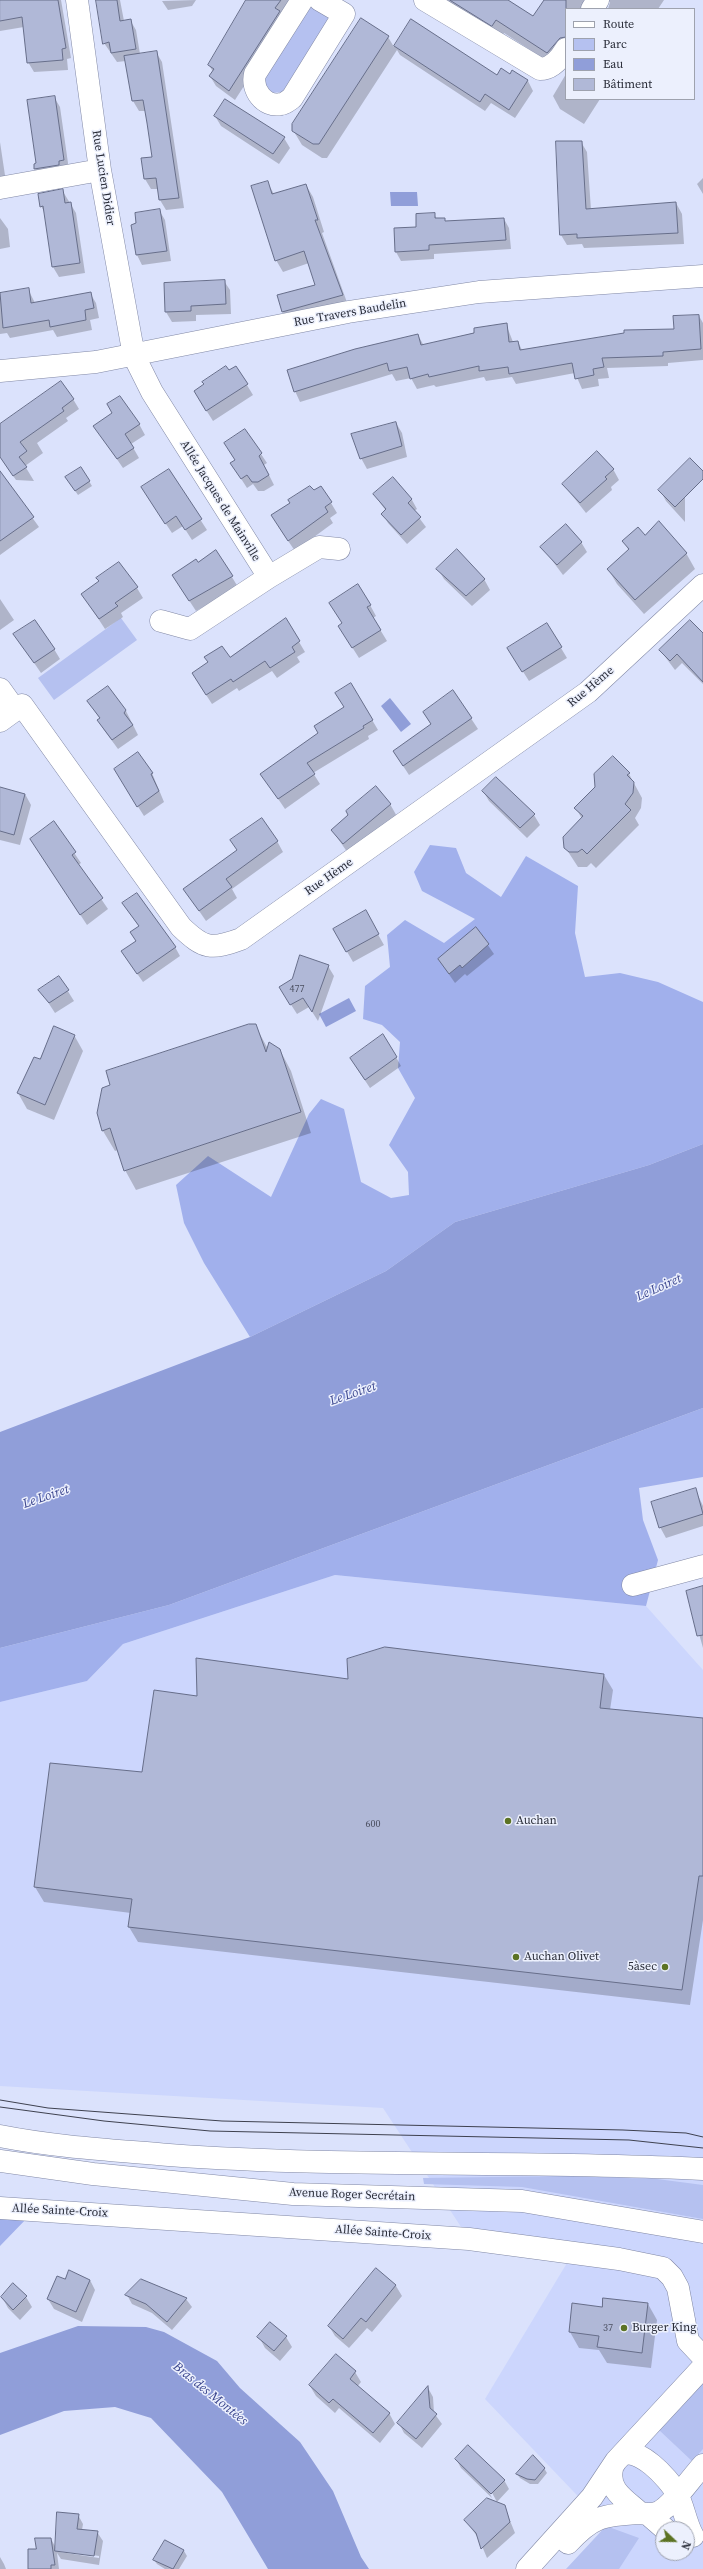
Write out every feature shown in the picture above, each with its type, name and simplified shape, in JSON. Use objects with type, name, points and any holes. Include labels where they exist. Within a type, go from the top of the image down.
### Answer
[{"type":"street","name":"Rue Lucien Didier","points":[[77,0],[100,170],[134,356]]},
{"type":"street","points":[[302,0],[255,74],[253,83],[258,93],[269,103],[282,104],[292,98],[344,14],[325,1]]},
{"type":"street","points":[[425,0],[540,70],[547,69],[554,64],[565,50]]},
{"type":"street","points":[[0,188],[100,170]]},
{"type":"street","name":"Rue Travers Baudelin","points":[[0,371],[96,362],[134,356],[348,312],[479,292],[703,276]]},
{"type":"street","name":"Allée Jacques de Mainville","points":[[134,356],[152,392],[268,577]]},
{"type":"street","points":[[161,621],[190,629],[268,577],[319,547],[339,548]]},
{"type":"street","name":"Rue Hème","points":[[8,715],[22,705],[181,927],[194,939],[207,946],[219,947],[240,939],[588,692],[703,585]]},
{"type":"street","points":[[0,689],[8,715]]},
{"type":"street","points":[[633,1585],[703,1566]]},
{"type":"street","points":[[0,2136],[94,2149],[280,2162],[408,2165],[601,2164],[703,2169]]},
{"type":"street","name":"Avenue Roger Secrétain","points":[[0,2162],[93,2174],[293,2194],[522,2201],[703,2232]]},
{"type":"street","name":"Allée Sainte-Croix","points":[[0,2208],[469,2239],[619,2259],[663,2268],[672,2277],[678,2288],[688,2341],[703,2357]]},
{"type":"street","points":[[527,2569],[592,2497],[616,2463],[703,2367]]},
{"type":"street","points":[[652,2519],[612,2487],[610,2478],[616,2463],[631,2453],[645,2459],[668,2481],[678,2494],[688,2521]]},
{"type":"street","points":[[544,2569],[585,2525],[601,2517],[652,2519],[678,2494],[703,2465]]},
{"type":"shaded area","points":[[430,845],[456,848],[466,873],[501,897],[526,856],[578,886],[575,933],[585,977],[620,973],[658,982],[703,1002],[703,1144],[649,1165],[455,1222],[386,1271],[250,1337],[204,1263],[184,1223],[176,1185],[208,1156],[271,1197],[309,1114],[321,1099],[344,1109],[361,1182],[391,1198],[409,1195],[408,1172],[389,1145],[415,1098],[398,1068],[400,1042],[382,1025],[363,1019],[365,986],[390,967],[387,935],[405,920],[444,943],[475,919],[422,891],[414,872]]},
{"type":"shaded area","points":[[703,1408],[703,1477],[639,1488],[643,1520],[658,1560],[646,1606],[335,1575],[123,1644],[87,1681],[0,1702],[0,1648],[169,1605]]},
{"type":"shaded area","points":[[335,1575],[646,1606],[703,1670],[703,2569],[614,2569],[616,2536],[485,2399],[570,2258],[469,2239],[383,2108],[0,2086],[0,1702],[87,1681],[123,1644]]},
{"type":"shaded area","points":[[0,2214],[30,2215],[0,2246]]},
{"type":"green space","points":[[307,0],[337,16],[296,84],[282,92],[270,93],[261,74]]},
{"type":"green space","points":[[121,618],[137,640],[54,700],[38,678]]},
{"type":"green space","points":[[567,2176],[657,2179],[703,2185],[703,2219],[522,2187],[424,2184],[423,2178]]},
{"type":"green space","points":[[703,2382],[703,2449],[692,2461],[659,2430]]},
{"type":"green space","points":[[606,2526],[639,2538],[619,2569],[566,2569]]},
{"type":"water","points":[[390,192],[417,192],[418,206],[391,206]]},
{"type":"water","points":[[390,698],[411,724],[401,732],[381,706]]},
{"type":"water","points":[[349,998],[356,1011],[326,1027],[319,1014]]},
{"type":"water","name":"Le Loiret","points":[[703,1144],[703,1408],[169,1605],[0,1648],[0,1432],[250,1337],[386,1271],[455,1222],[649,1165]]},
{"type":"water","name":"Bras des Montées","points":[[78,2326],[146,2327],[164,2332],[217,2361],[240,2388],[300,2442],[333,2491],[361,2557],[369,2569],[268,2569],[222,2492],[151,2418],[115,2407],[64,2411],[0,2435],[0,2353]]},
{"type":"building","points":[[0,0],[58,0],[66,48],[62,49],[63,60],[27,63],[22,17],[0,21]]},
{"type":"building","points":[[96,0],[117,0],[120,21],[131,19],[136,49],[111,53],[109,42],[103,44]]},
{"type":"building","points":[[246,0],[281,0],[275,8],[280,11],[229,91],[209,76],[214,69],[208,65]]},
{"type":"building","points":[[450,0],[508,0],[533,16],[544,0],[566,0],[565,37],[560,38],[547,53],[496,20],[492,26]]},
{"type":"building","points":[[361,18],[389,36],[319,144],[313,144],[292,131],[292,124]]},
{"type":"building","points":[[411,19],[497,75],[501,68],[510,74],[512,70],[528,80],[509,110],[485,94],[480,102],[394,46]]},
{"type":"building","points":[[157,51],[179,198],[159,200],[156,178],[144,179],[141,158],[152,157],[147,123],[143,100],[132,101],[124,56]]},
{"type":"building","points":[[55,96],[64,160],[59,161],[59,165],[34,169],[34,164],[36,163],[27,100]]},
{"type":"building","points":[[225,99],[285,137],[273,154],[214,116]]},
{"type":"building","points":[[556,141],[582,141],[586,209],[676,202],[678,233],[577,238],[577,234],[560,235]]},
{"type":"building","points":[[268,181],[272,194],[306,184],[318,220],[315,220],[343,295],[282,312],[277,295],[315,285],[304,251],[275,261],[251,186]]},
{"type":"building","points":[[63,189],[65,203],[71,202],[80,263],[52,267],[43,206],[40,207],[38,194]]},
{"type":"building","points":[[160,209],[167,251],[136,255],[131,225],[136,223],[135,213]]},
{"type":"building","points":[[435,213],[435,218],[445,218],[445,221],[504,218],[506,240],[429,245],[429,250],[395,252],[394,228],[416,227],[416,214]]},
{"type":"building","points":[[225,280],[226,304],[191,306],[191,311],[165,312],[164,283]]},
{"type":"building","points":[[29,288],[31,303],[91,292],[94,308],[85,310],[86,320],[50,327],[49,320],[3,328],[0,293]]},
{"type":"building","points":[[699,315],[701,349],[663,352],[663,356],[602,358],[604,367],[593,369],[594,375],[575,379],[572,363],[509,374],[508,367],[479,371],[479,366],[429,377],[428,374],[410,379],[407,367],[389,371],[387,363],[294,392],[287,370],[355,349],[418,334],[421,345],[474,333],[474,328],[507,323],[509,342],[518,341],[520,350],[624,333],[624,330],[674,329],[673,316]]},
{"type":"building","points":[[226,366],[229,370],[236,366],[248,384],[206,411],[194,391],[204,384],[202,382]]},
{"type":"building","points":[[61,381],[74,399],[62,408],[64,411],[20,442],[27,451],[19,457],[27,467],[13,476],[0,457],[0,424]]},
{"type":"building","points":[[120,396],[140,424],[125,434],[134,448],[117,459],[93,426],[112,413],[107,404]]},
{"type":"building","points":[[396,422],[402,446],[360,459],[351,434]]},
{"type":"building","points":[[245,429],[262,453],[259,456],[269,475],[258,482],[252,482],[247,475],[241,479],[230,463],[235,460],[224,443]]},
{"type":"building","points":[[597,451],[614,469],[605,477],[607,479],[580,503],[562,484]]},
{"type":"building","points":[[690,458],[703,471],[703,479],[675,507],[658,490]]},
{"type":"building","points":[[81,467],[90,481],[75,491],[65,477]]},
{"type":"building","points":[[169,469],[202,519],[185,530],[176,516],[165,524],[141,487]]},
{"type":"building","points":[[0,471],[34,517],[0,541]]},
{"type":"building","points":[[393,477],[412,499],[408,503],[421,517],[401,535],[381,514],[386,509],[373,494]]},
{"type":"building","points":[[310,486],[314,490],[321,486],[332,502],[325,507],[328,512],[288,541],[271,515],[290,503],[288,500]]},
{"type":"building","points":[[659,521],[687,553],[635,600],[607,569],[629,549],[622,541],[638,527],[645,535]]},
{"type":"building","points":[[566,524],[582,542],[557,565],[540,547]]},
{"type":"building","points":[[457,549],[485,579],[466,596],[436,569]]},
{"type":"building","points":[[216,550],[233,576],[189,601],[172,575],[196,559],[198,562]]},
{"type":"building","points":[[119,562],[138,587],[115,603],[118,606],[99,619],[81,594],[99,581],[96,578]]},
{"type":"building","points":[[358,584],[371,605],[367,607],[381,630],[352,648],[338,626],[342,623],[329,603]]},
{"type":"building","points":[[286,618],[300,641],[292,647],[295,652],[270,668],[265,661],[233,682],[231,679],[206,695],[192,673],[208,662],[204,657],[222,646],[230,657]]},
{"type":"building","points":[[35,620],[55,649],[34,663],[13,634]]},
{"type":"building","points":[[690,620],[703,633],[703,682],[677,654],[670,661],[659,650]]},
{"type":"building","points":[[547,623],[562,647],[522,672],[507,648]]},
{"type":"building","points":[[351,683],[373,720],[363,726],[364,728],[307,763],[315,774],[278,799],[260,774],[318,733],[314,726],[344,707],[335,693]]},
{"type":"building","points":[[108,686],[126,710],[124,713],[133,725],[112,740],[97,720],[100,718],[87,701]]},
{"type":"building","points":[[453,690],[472,718],[403,766],[393,751],[431,724],[423,712]]},
{"type":"building","points":[[138,752],[153,773],[151,774],[159,791],[137,807],[114,769]]},
{"type":"building","points":[[613,756],[630,773],[627,775],[634,782],[633,793],[625,804],[631,810],[587,854],[582,849],[578,852],[569,852],[564,848],[563,837],[583,816],[574,808],[595,787],[594,774]]},
{"type":"building","points":[[496,777],[535,814],[520,828],[482,791]]},
{"type":"building","points":[[376,786],[391,804],[343,844],[331,830],[348,815],[346,811]]},
{"type":"building","points":[[0,787],[25,794],[14,835],[0,831]]},
{"type":"building","points":[[262,818],[278,841],[226,879],[232,887],[199,911],[183,889],[237,850],[230,840]]},
{"type":"building","points":[[54,821],[76,852],[72,855],[103,898],[80,915],[30,839]]},
{"type":"building","points":[[137,893],[176,947],[137,974],[121,951],[136,941],[130,932],[139,926],[122,903]]},
{"type":"building","points":[[366,910],[379,934],[346,952],[333,929]]},
{"type":"building","points":[[476,927],[489,944],[462,968],[460,965],[449,974],[438,959]]},
{"type":"building","points":[[300,955],[329,965],[312,1012],[303,998],[290,1005],[279,987],[292,979]]},
{"type":"building","points":[[59,976],[69,990],[49,1003],[38,990]]},
{"type":"building","points":[[249,1024],[256,1024],[266,1052],[269,1042],[280,1049],[301,1112],[124,1171],[110,1128],[102,1131],[97,1113],[102,1088],[110,1085],[106,1071]]},
{"type":"building","points":[[54,1026],[75,1035],[45,1105],[17,1093],[34,1057],[40,1059]]},
{"type":"building","points":[[383,1034],[397,1057],[365,1080],[350,1058]]},
{"type":"building","points":[[696,1488],[703,1514],[659,1528],[651,1502]]},
{"type":"building","points":[[703,1586],[703,1635],[697,1636],[686,1591]]},
{"type":"building","points":[[385,1647],[604,1674],[600,1708],[703,1718],[703,1876],[699,1876],[682,1990],[128,1927],[132,1899],[34,1887],[50,1763],[142,1772],[154,1690],[197,1696],[196,1658],[348,1679],[347,1659]]},
{"type":"building","points":[[376,2268],[396,2285],[366,2322],[361,2318],[343,2339],[328,2326]]},
{"type":"building","points":[[69,2270],[90,2280],[76,2312],[47,2299],[57,2276],[65,2279]]},
{"type":"building","points":[[141,2279],[187,2298],[167,2322],[146,2304],[125,2295]]},
{"type":"building","points":[[13,2283],[27,2296],[13,2310],[1,2297]]},
{"type":"building","points":[[603,2298],[648,2303],[642,2353],[597,2347],[599,2336],[569,2332],[572,2303],[602,2307]]},
{"type":"building","points":[[270,2322],[287,2336],[274,2351],[257,2337]]},
{"type":"building","points":[[336,2354],[356,2371],[350,2379],[390,2413],[373,2433],[333,2399],[329,2403],[309,2385]]},
{"type":"building","points":[[428,2386],[430,2408],[437,2414],[416,2439],[397,2423]]},
{"type":"building","points":[[468,2445],[505,2480],[491,2494],[455,2459]]},
{"type":"building","points":[[533,2455],[545,2468],[535,2480],[527,2479],[516,2474]]},
{"type":"building","points":[[487,2498],[505,2505],[510,2522],[481,2549],[476,2533],[464,2520]]},
{"type":"building","points":[[57,2512],[79,2514],[77,2529],[98,2531],[94,2556],[55,2551]]},
{"type":"building","points":[[35,2538],[51,2538],[55,2565],[51,2565],[51,2569],[28,2569],[28,2549],[36,2549]]},
{"type":"building","points":[[165,2540],[184,2550],[173,2569],[153,2560]]},
{"type":"tram line","points":[[0,2100],[48,2108],[222,2121],[623,2130],[686,2133],[703,2137]]},
{"type":"tram line","points":[[0,2107],[104,2121],[210,2131],[629,2140],[703,2148]]},
{"type":"place","name":"Auchan","points":[[508,1821]]},
{"type":"place","name":"Auchan Olivet","points":[[516,1957]]},
{"type":"place","name":"5àsec","points":[[665,1967]]},
{"type":"place","name":"Burger King","points":[[624,2328]]}]
